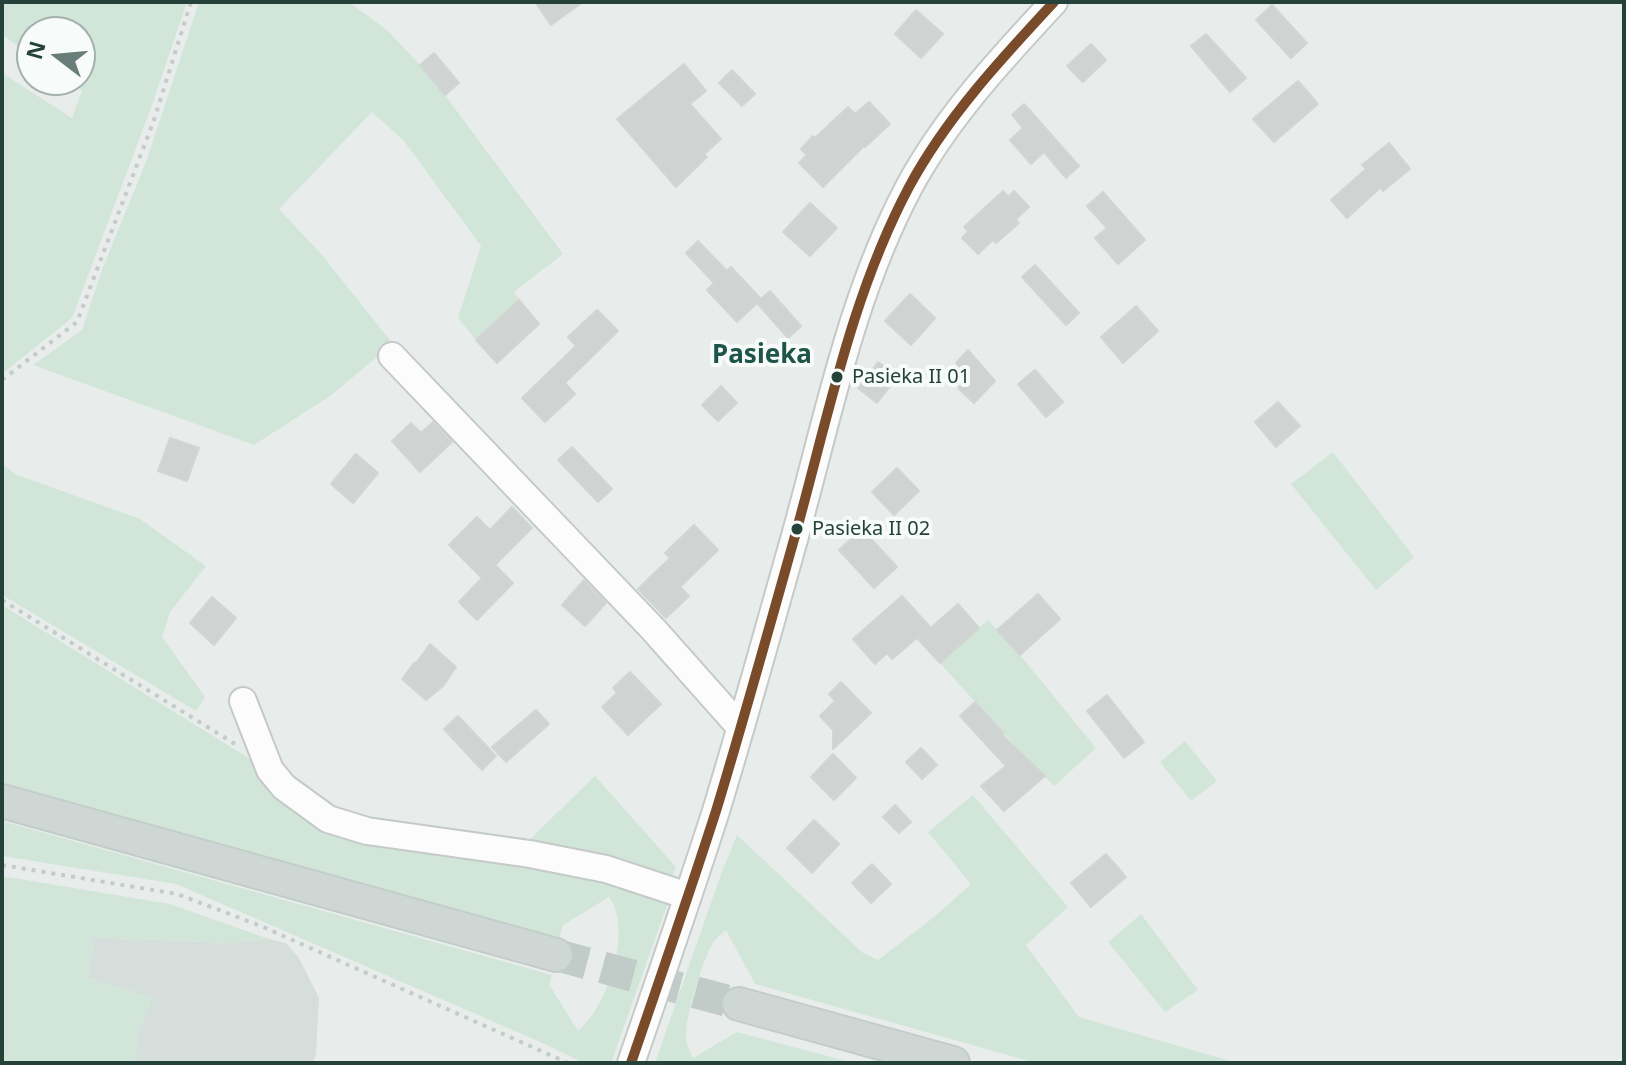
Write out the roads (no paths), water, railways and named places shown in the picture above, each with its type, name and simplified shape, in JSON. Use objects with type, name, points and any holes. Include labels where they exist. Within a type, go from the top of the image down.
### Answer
[{"type":"main road","points":[[2,801],[556,955]]},
{"type":"main road","points":[[739,1004],[953,1063]]},
{"type":"street","points":[[631,1063],[688,896],[740,727],[851,330],[884,239],[910,185],[952,121],[1054,2]]},
{"type":"street","points":[[392,356],[653,629],[740,727]]},
{"type":"street","points":[[243,701],[270,770],[284,787],[320,815],[340,824],[606,869],[688,896]]},
{"type":"tunnel","points":[[556,955],[739,1004]]},
{"type":"place","name":"Pasieka II 01","points":[[837,377]]},
{"type":"place","name":"Pasieka II 02","points":[[797,529]]},
{"type":"district","name":"Pasieka","points":[[762,356]]}]
